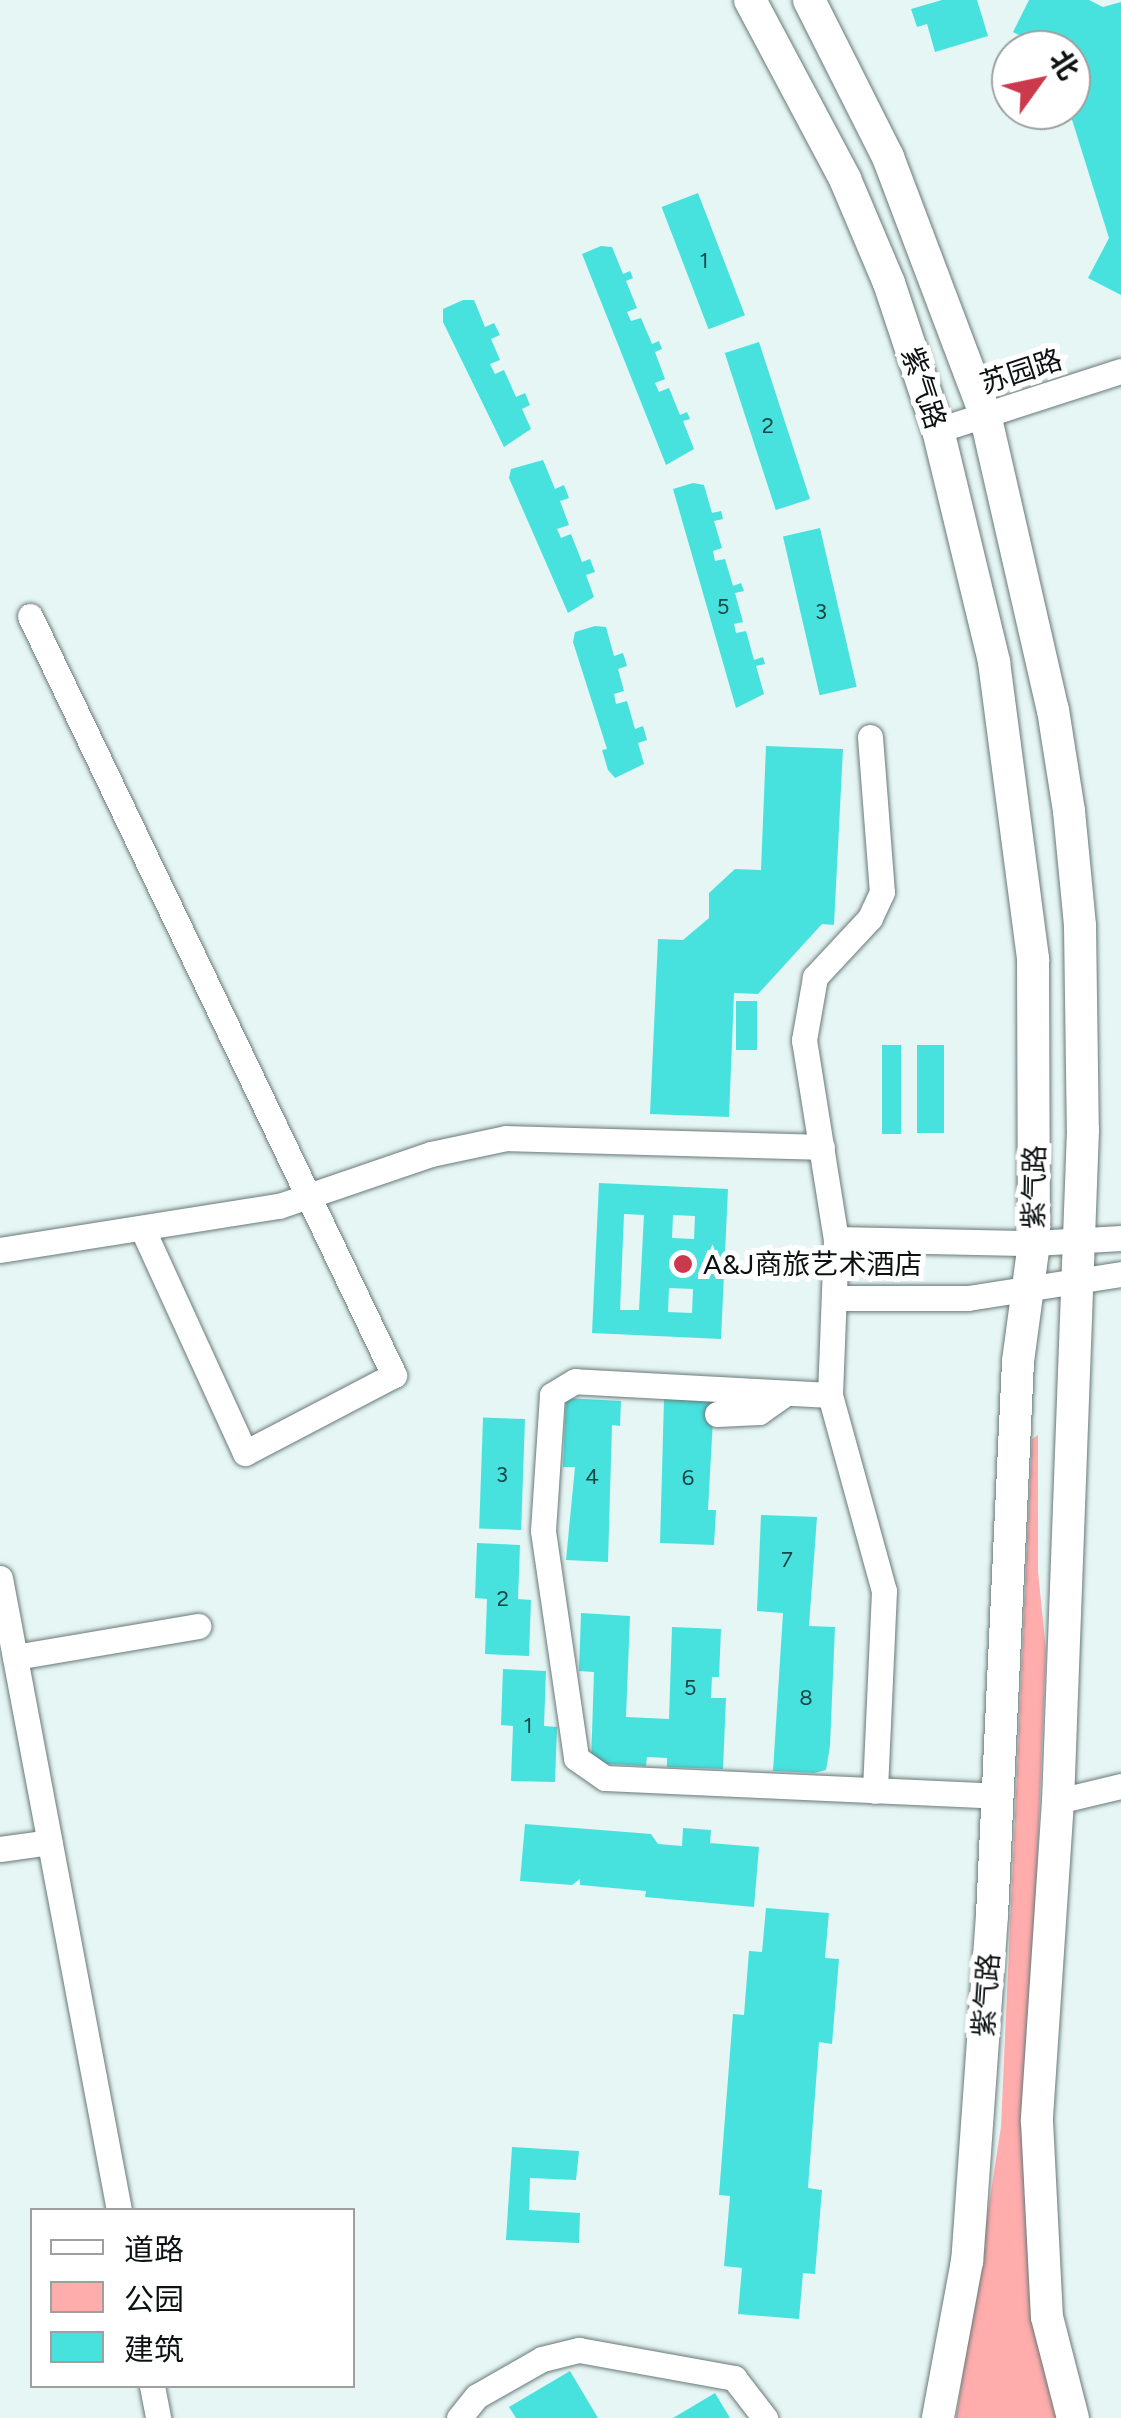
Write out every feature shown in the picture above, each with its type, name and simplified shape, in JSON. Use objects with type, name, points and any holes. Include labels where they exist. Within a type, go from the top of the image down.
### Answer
[{"type":"main road","name":"紫气路","points":[[750,0],[844,179],[889,283],[938,430],[994,662],[1033,959],[1034,1244],[1014,1445],[998,1796],[967,2261],[938,2418]]},
{"type":"main road","name":"紫气路","points":[[809,0],[888,156],[985,414],[1053,710],[1069,811],[1080,926],[1080,1242],[1068,1454],[1058,1801],[1036,2121],[1038,2222],[1047,2317],[1073,2418]]},
{"type":"main road","points":[[1035,1066],[1046,1079],[1061,1082],[1082,1066]]},
{"type":"main road","points":[[1014,1445],[1041,1427],[1068,1454]]},
{"type":"street","name":"苏园路","points":[[938,430],[1121,371]]},
{"type":"street","points":[[30,616],[394,1374],[245,1452],[142,1228]]},
{"type":"street","points":[[870,737],[882,892],[862,928],[815,978],[804,1040],[836,1239],[830,1395],[884,1591],[874,1791]]},
{"type":"street","points":[[0,1250],[309,1196],[432,1154],[506,1138],[822,1146]]},
{"type":"street","points":[[836,1239],[1034,1244],[1121,1238]]},
{"type":"street","points":[[835,1298],[1027,1292],[1121,1274]]},
{"type":"street","points":[[830,1395],[575,1381],[552,1396],[543,1531],[573,1706],[574,1747],[583,1768],[604,1778],[998,1796]]},
{"type":"street","points":[[717,1414],[743,1416],[786,1393]]},
{"type":"street","points":[[0,1578],[119,2208]]},
{"type":"street","points":[[15,1657],[198,1626]]},
{"type":"street","points":[[1058,1801],[1121,1786]]},
{"type":"street","points":[[0,1850],[50,1842]]},
{"type":"street","points":[[459,2418],[478,2396],[542,2359],[578,2350],[734,2378],[765,2418]]},
{"type":"street","points":[[152,2388],[158,2418]]},
{"type":"green space","points":[[1038,1435],[1038,1572],[1046,1650],[1024,2184],[1033,2306],[1058,2418],[956,2418],[1001,2127],[1032,1439]]},
{"type":"building","points":[[942,0],[977,0],[988,36],[935,52],[927,24],[917,27],[911,9]]},
{"type":"building","points":[[1029,0],[1089,0],[1103,7],[1121,2],[1121,295],[1088,278],[1109,238],[1075,130],[1091,130],[1091,30],[1014,30]]},
{"type":"building","points":[[698,193],[745,315],[709,329],[662,207]]},
{"type":"building","points":[[601,246],[612,247],[623,274],[630,271],[633,278],[626,281],[637,308],[627,312],[631,321],[641,318],[652,344],[659,341],[662,349],[655,352],[665,379],[655,383],[659,392],[669,388],[680,415],[687,412],[690,419],[683,421],[694,449],[666,465],[582,254]]},
{"type":"building","points":[[463,300],[474,300],[485,327],[494,323],[500,335],[491,339],[500,360],[490,364],[495,374],[504,370],[516,397],[525,393],[530,405],[522,409],[531,429],[504,447],[443,322],[443,309]]},
{"type":"building","points":[[759,342],[810,499],[776,510],[725,353]]},
{"type":"building","points":[[543,460],[555,489],[564,485],[569,498],[560,501],[569,525],[557,529],[561,538],[571,534],[582,562],[590,559],[595,572],[586,575],[594,597],[568,613],[509,478],[511,469]]},
{"type":"building","points":[[693,483],[704,485],[712,513],[721,511],[723,519],[714,521],[722,548],[713,551],[715,561],[725,559],[733,586],[741,583],[744,591],[735,593],[743,622],[734,624],[736,633],[746,631],[754,660],[763,657],[765,664],[756,666],[764,694],[736,708],[673,489]]},
{"type":"building","points":[[820,528],[857,687],[820,695],[783,537]]},
{"type":"building","points":[[606,627],[614,656],[623,653],[627,666],[618,669],[624,691],[614,694],[616,704],[627,701],[635,729],[643,726],[647,740],[638,743],[644,764],[615,778],[608,770],[602,750],[607,749],[573,642],[575,632]]},
{"type":"building","points":[[766,746],[843,749],[834,925],[822,924],[758,994],[734,993],[729,1117],[650,1114],[658,939],[683,940],[709,918],[709,893],[735,869],[761,870]]},
{"type":"building","points":[[736,1001],[757,1001],[757,1050],[736,1050]]},
{"type":"building","points":[[882,1045],[901,1045],[901,1134],[882,1134]]},
{"type":"building","points":[[917,1045],[944,1045],[944,1133],[917,1133]]},
{"type":"building","name":"A&J商旅艺术酒店","points":[[599,1183],[728,1189],[721,1339],[592,1333]],"holes":[[[624,1214],[644,1215],[639,1310],[620,1310]],[[673,1215],[695,1216],[694,1239],[672,1238]],[[669,1288],[693,1289],[692,1313],[668,1312]]]},
{"type":"building","points":[[566,1398],[621,1401],[620,1426],[612,1425],[608,1562],[566,1560],[575,1467],[563,1467]]},
{"type":"building","points":[[664,1399],[714,1401],[708,1510],[716,1510],[714,1545],[660,1543]]},
{"type":"building","points":[[483,1418],[525,1419],[521,1530],[479,1528]]},
{"type":"building","points":[[761,1515],[817,1517],[809,1626],[835,1627],[830,1746],[826,1770],[814,1773],[773,1771],[783,1613],[757,1611]]},
{"type":"building","points":[[477,1543],[520,1545],[518,1599],[531,1600],[529,1656],[485,1654],[487,1599],[475,1598]]},
{"type":"building","points":[[581,1613],[630,1616],[626,1717],[669,1719],[672,1627],[721,1629],[719,1677],[712,1677],[711,1698],[726,1698],[723,1769],[667,1767],[667,1758],[647,1757],[646,1766],[591,1763],[594,1672],[579,1671]]},
{"type":"building","points":[[503,1669],[546,1671],[544,1726],[557,1727],[555,1782],[511,1781],[513,1726],[501,1725]]},
{"type":"building","points":[[525,1824],[651,1834],[658,1844],[682,1846],[683,1828],[711,1830],[710,1843],[759,1847],[754,1907],[645,1897],[646,1891],[580,1885],[580,1879],[572,1885],[520,1881]]},
{"type":"building","points":[[766,1908],[829,1913],[825,1958],[839,1959],[832,2044],[819,2042],[808,2188],[822,2190],[815,2274],[803,2273],[799,2319],[738,2314],[742,2268],[724,2266],[730,2196],[719,2195],[733,2014],[744,2015],[749,1951],[762,1952]]},
{"type":"building","points":[[512,2147],[579,2151],[576,2180],[530,2178],[529,2210],[580,2213],[579,2243],[506,2240]]},
{"type":"building","points":[[570,2371],[598,2418],[516,2418],[509,2407]]},
{"type":"building","points":[[715,2393],[730,2418],[673,2418]]},
{"type":"place","name":"A&J商旅艺术酒店","points":[[683,1264]]}]
